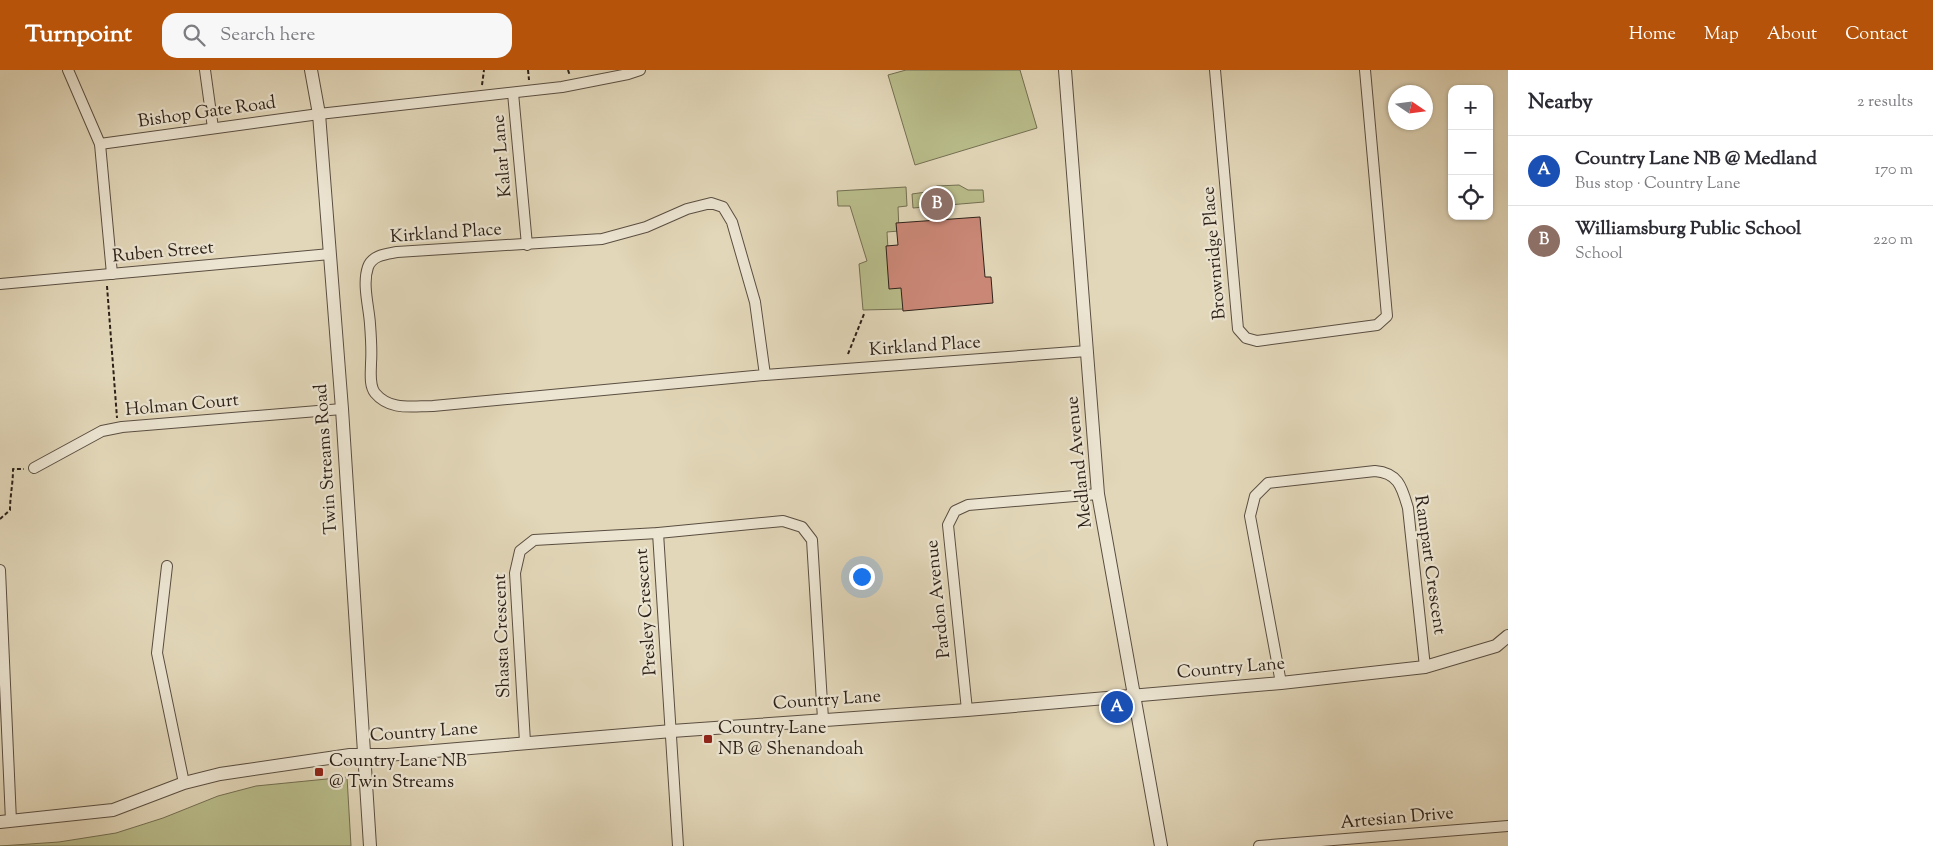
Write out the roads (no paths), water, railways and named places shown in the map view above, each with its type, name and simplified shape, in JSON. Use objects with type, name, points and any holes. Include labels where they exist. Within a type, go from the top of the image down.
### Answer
[{"type":"street","points":[[68,70],[100,144],[112,274]]},
{"type":"street","points":[[206,70],[213,128]]},
{"type":"street","name":"Twin Streams Road","points":[[311,70],[319,114],[342,409],[370,846]]},
{"type":"street","name":"Bishop Gate Road","points":[[100,144],[319,114],[562,87],[640,70]]},
{"type":"street","name":"Medland Avenue","points":[[1065,70],[1098,494],[1161,846]]},
{"type":"street","name":"Brownridge Place","points":[[1215,70],[1238,329],[1246,338],[1257,341],[1377,326],[1387,316],[1365,70]]},
{"type":"street","name":"Kalar Lane","points":[[513,93],[527,245]]},
{"type":"street","name":"Kirkland Place","points":[[765,376],[755,302],[732,222],[723,207],[710,203],[687,209],[646,227],[602,239],[397,252],[383,254],[368,265],[366,278],[370,326],[371,383],[375,392],[390,404],[399,406],[433,406],[765,376],[1087,351]]},
{"type":"street","name":"Ruben Street","points":[[0,284],[330,254]]},
{"type":"street","name":"Holman Court","points":[[34,468],[102,431],[117,428],[342,409]]},
{"type":"street","name":"Rampart Crescent","points":[[1281,683],[1250,516],[1255,496],[1268,483],[1375,470],[1386,472],[1401,485],[1408,508],[1425,667]]},
{"type":"street","name":"Pardon Avenue","points":[[966,710],[948,525],[955,511],[968,505],[1098,494]]},
{"type":"street","name":"Presley Crescent","points":[[678,846],[658,533],[783,521],[802,526],[812,540],[823,719]]},
{"type":"street","name":"Shasta Crescent","points":[[525,742],[515,573],[520,551],[534,540],[658,533]]},
{"type":"street","points":[[167,566],[157,653],[184,783]]},
{"type":"street","points":[[0,570],[5,822]]},
{"type":"street","name":"Country Lane","points":[[5,822],[113,810],[184,783],[220,774],[350,755],[966,710],[1281,683],[1425,667],[1496,646],[1508,636]]},
{"type":"street","name":"Artesian Drive","points":[[1259,846],[1508,826]]},
{"type":"place","name":"Williamsburg Public School","points":[[937,204]]},
{"type":"place","name":"Country Lane NB @ Medland","points":[[1117,707]]},
{"type":"place","name":"Country Lane NB @ Shenandoah","points":[[708,739]]},
{"type":"place","name":"Country Lane NB @ Twin Streams","points":[[319,772]]}]
